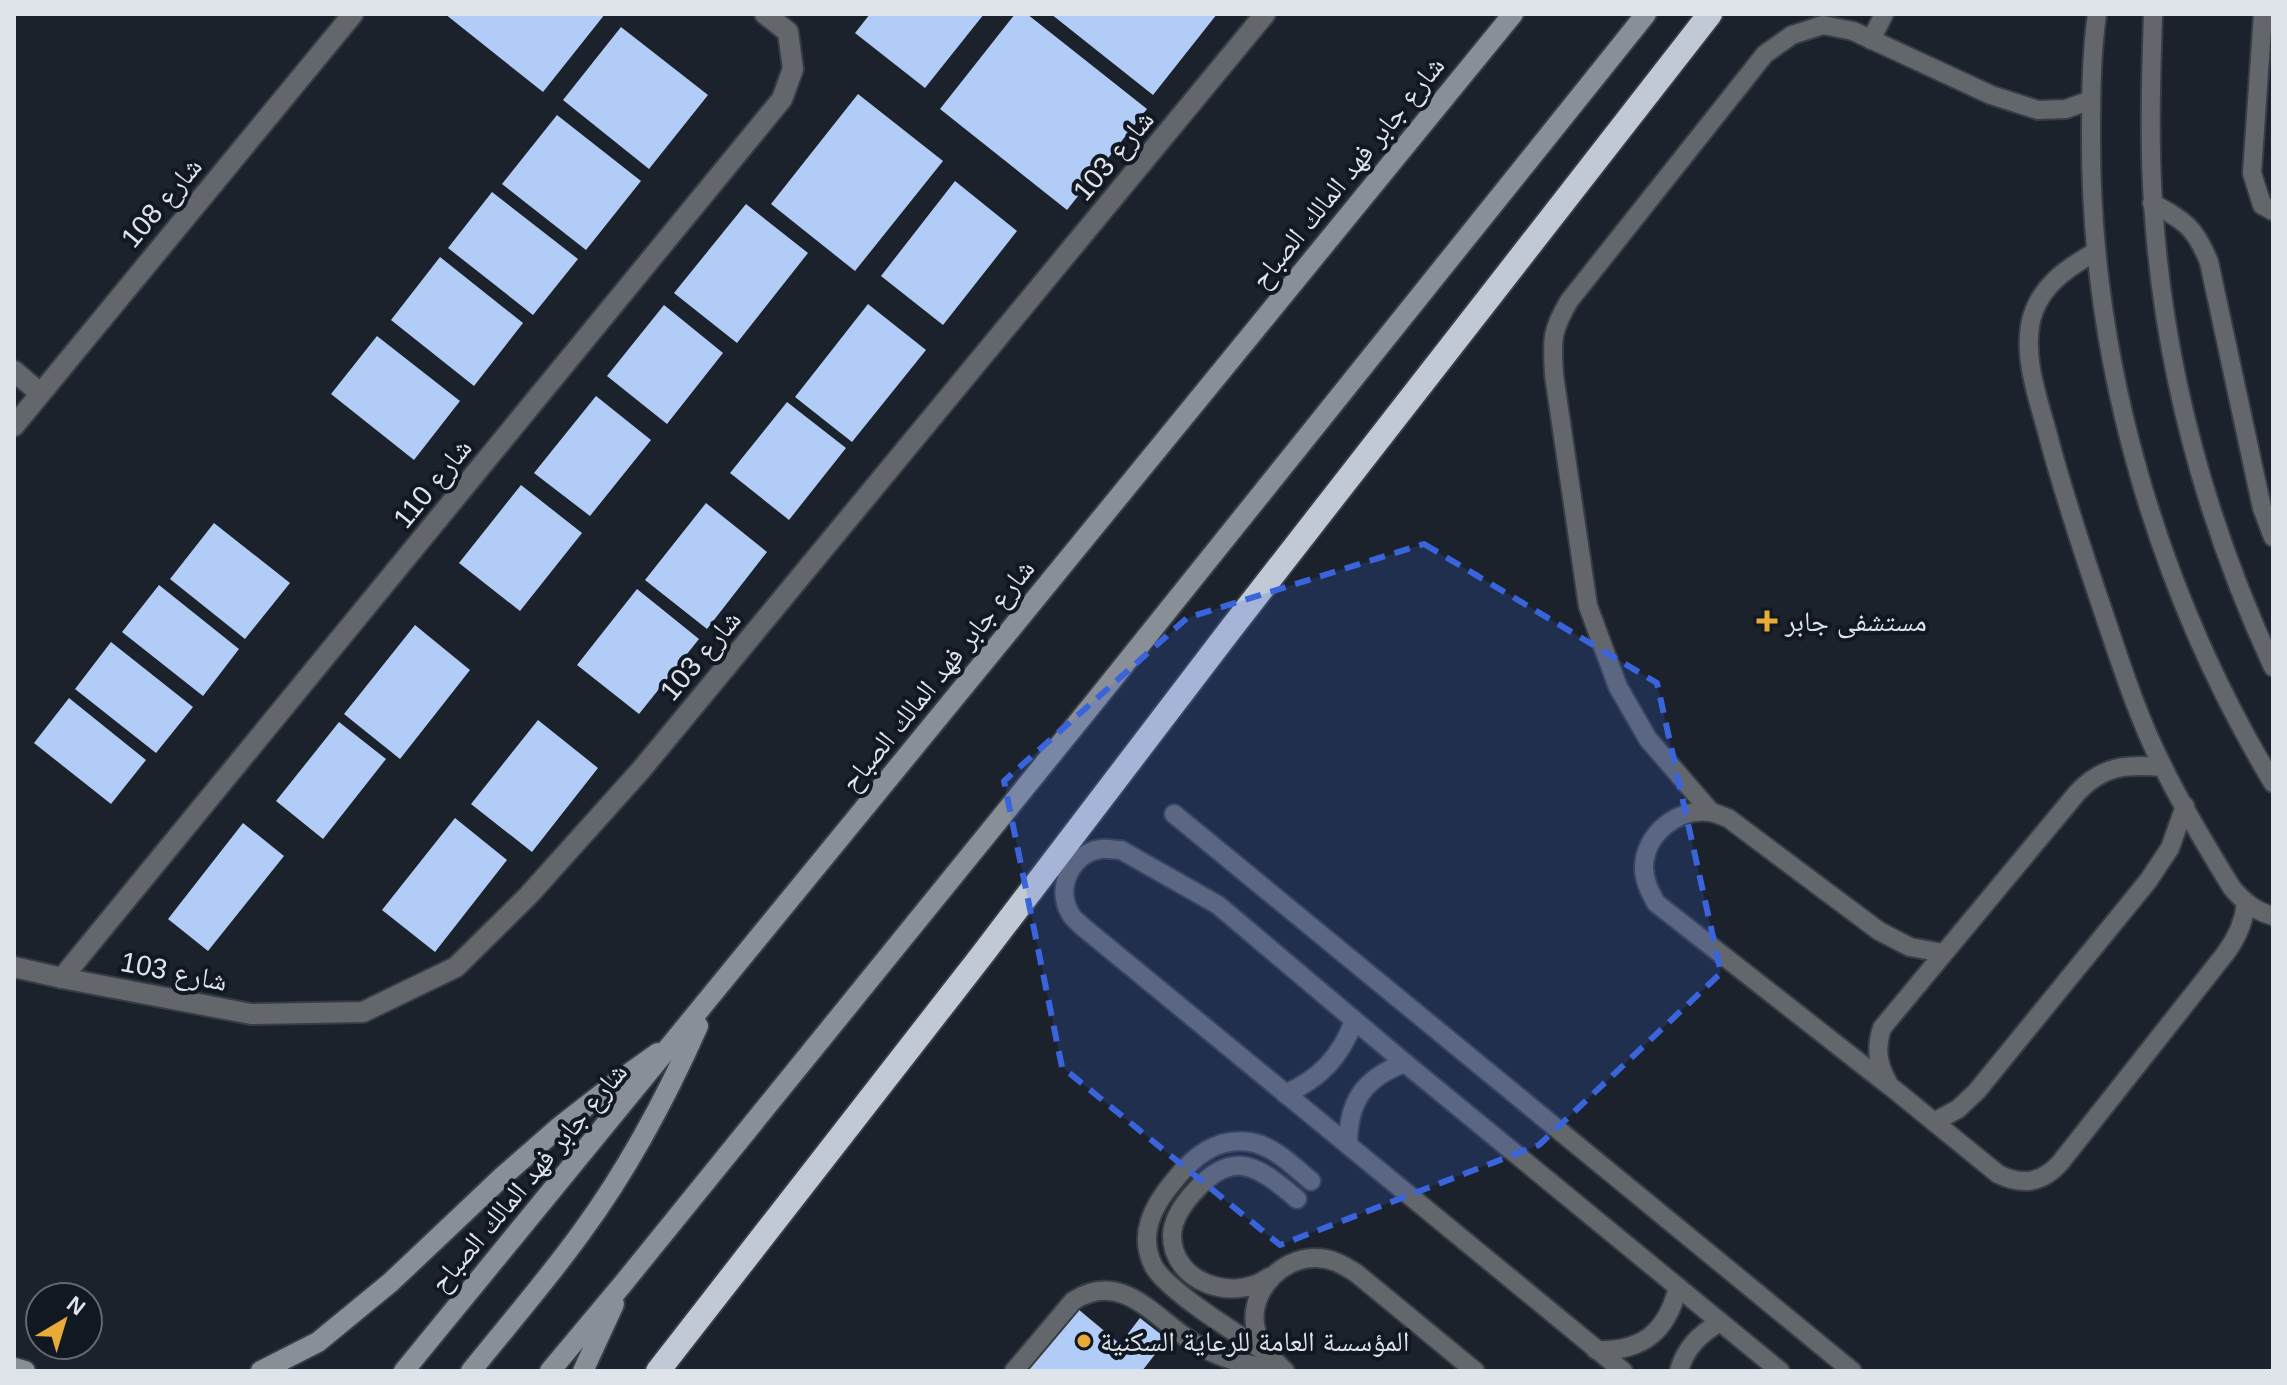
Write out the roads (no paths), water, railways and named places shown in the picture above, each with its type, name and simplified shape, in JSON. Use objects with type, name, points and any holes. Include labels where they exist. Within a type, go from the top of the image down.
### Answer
[{"type":"highway","points":[[658,1371],[1710,14]]},
{"type":"street","name":"شارع 108","points":[[14,426],[353,14]]},
{"type":"street","name":"شارع 110","points":[[62,978],[782,99],[793,69],[788,32],[765,14]]},
{"type":"street","name":"شارع 103","points":[[14,967],[251,1014],[363,1012],[456,967],[528,896],[641,770],[1265,14]]},
{"type":"street","name":"شارع جابر فهد المالك الصباح","points":[[404,1371],[1513,14]]},
{"type":"street","points":[[550,1371],[1106,688],[1646,14]]},
{"type":"street","points":[[14,371],[40,393]]},
{"type":"street","points":[[471,1371],[582,1231],[619,1176],[683,1060],[709,1000]]},
{"type":"street","points":[[261,1371],[318,1342],[391,1282],[558,1128],[678,1039]]},
{"type":"street","points":[[583,1371],[622,1285]]},
{"type":"street","points":[[14,1368],[25,1371]]},
{"type":"lane","points":[[1871,40],[1884,14]]},
{"type":"lane","points":[[2097,14],[2091,100],[2095,252],[2107,343],[2127,432],[2153,520],[2217,681],[2273,783]]},
{"type":"lane","points":[[2153,14],[2152,203],[2167,334],[2196,462],[2215,525],[2244,606],[2273,667]]},
{"type":"lane","points":[[2263,14],[2252,173],[2262,205],[2273,211]]},
{"type":"lane","points":[[1711,812],[1648,739],[1618,687],[1588,606],[1554,375],[1552,340],[1558,321],[1569,301],[1765,54],[1792,35],[1823,25],[1853,31],[1991,95],[2038,110],[2066,109],[2091,100]]},
{"type":"lane","points":[[2152,203],[2181,218],[2191,228],[2209,262],[2262,508],[2273,537]]},
{"type":"lane","points":[[2095,252],[2050,283],[2037,303],[2030,324],[2028,347],[2032,370],[2063,491],[2132,695],[2163,767],[2232,888],[2246,903],[2273,916]]},
{"type":"lane","points":[[1890,1086],[1878,1057],[1882,1028],[2086,783],[2116,768],[2135,764],[2163,767]]},
{"type":"lane","points":[[1934,1122],[1958,1109],[1977,1091],[2148,881],[2170,848],[2185,806]]},
{"type":"lane","points":[[1943,953],[1910,947],[1894,940],[1728,818],[1711,812],[1691,812],[1673,819],[1658,831],[1648,847],[1644,866],[1647,885],[1656,903],[1998,1174],[2022,1182],[2045,1176],[2060,1163],[2225,954],[2239,932],[2246,903]]},
{"type":"lane","points":[[1174,814],[1852,1371]]},
{"type":"lane","points":[[1623,1371],[1070,914],[1064,898],[1065,880],[1073,864],[1095,850],[1121,850],[1218,905],[1354,1021],[1780,1371]]},
{"type":"lane","points":[[1285,1094],[1301,1087],[1329,1066],[1340,1052],[1354,1021]]},
{"type":"lane","points":[[1348,1145],[1352,1108],[1361,1093],[1373,1079],[1405,1063]]},
{"type":"lane","points":[[1269,1354],[1196,1305],[1160,1276],[1147,1241],[1150,1216],[1162,1195],[1194,1157],[1217,1145],[1232,1142],[1261,1145],[1274,1151],[1311,1181]]},
{"type":"lane","points":[[1297,1199],[1262,1171],[1238,1165],[1226,1167],[1205,1179],[1181,1208],[1174,1222],[1172,1237],[1176,1253],[1197,1278],[1211,1287],[1228,1290],[1245,1289],[1261,1283],[1293,1261],[1315,1258],[1337,1261],[1356,1273],[1475,1371]]},
{"type":"lane","points":[[1274,1273],[1261,1291],[1255,1312],[1257,1334],[1269,1354],[1284,1370]]},
{"type":"lane","points":[[1596,1350],[1615,1351],[1634,1346],[1650,1337],[1664,1323],[1678,1287]]},
{"type":"lane","points":[[1014,1371],[1073,1301],[1085,1293],[1099,1290],[1127,1294],[1206,1350],[1235,1362],[1284,1370]]},
{"type":"lane","points":[[1679,1371],[1690,1345],[1720,1322]]},
{"type":"place","name":"مستشفى جابر","points":[[1767,621]]},
{"type":"place","name":"المؤسسة العامة للرعاية السكنية","points":[[1084,1341]]}]
